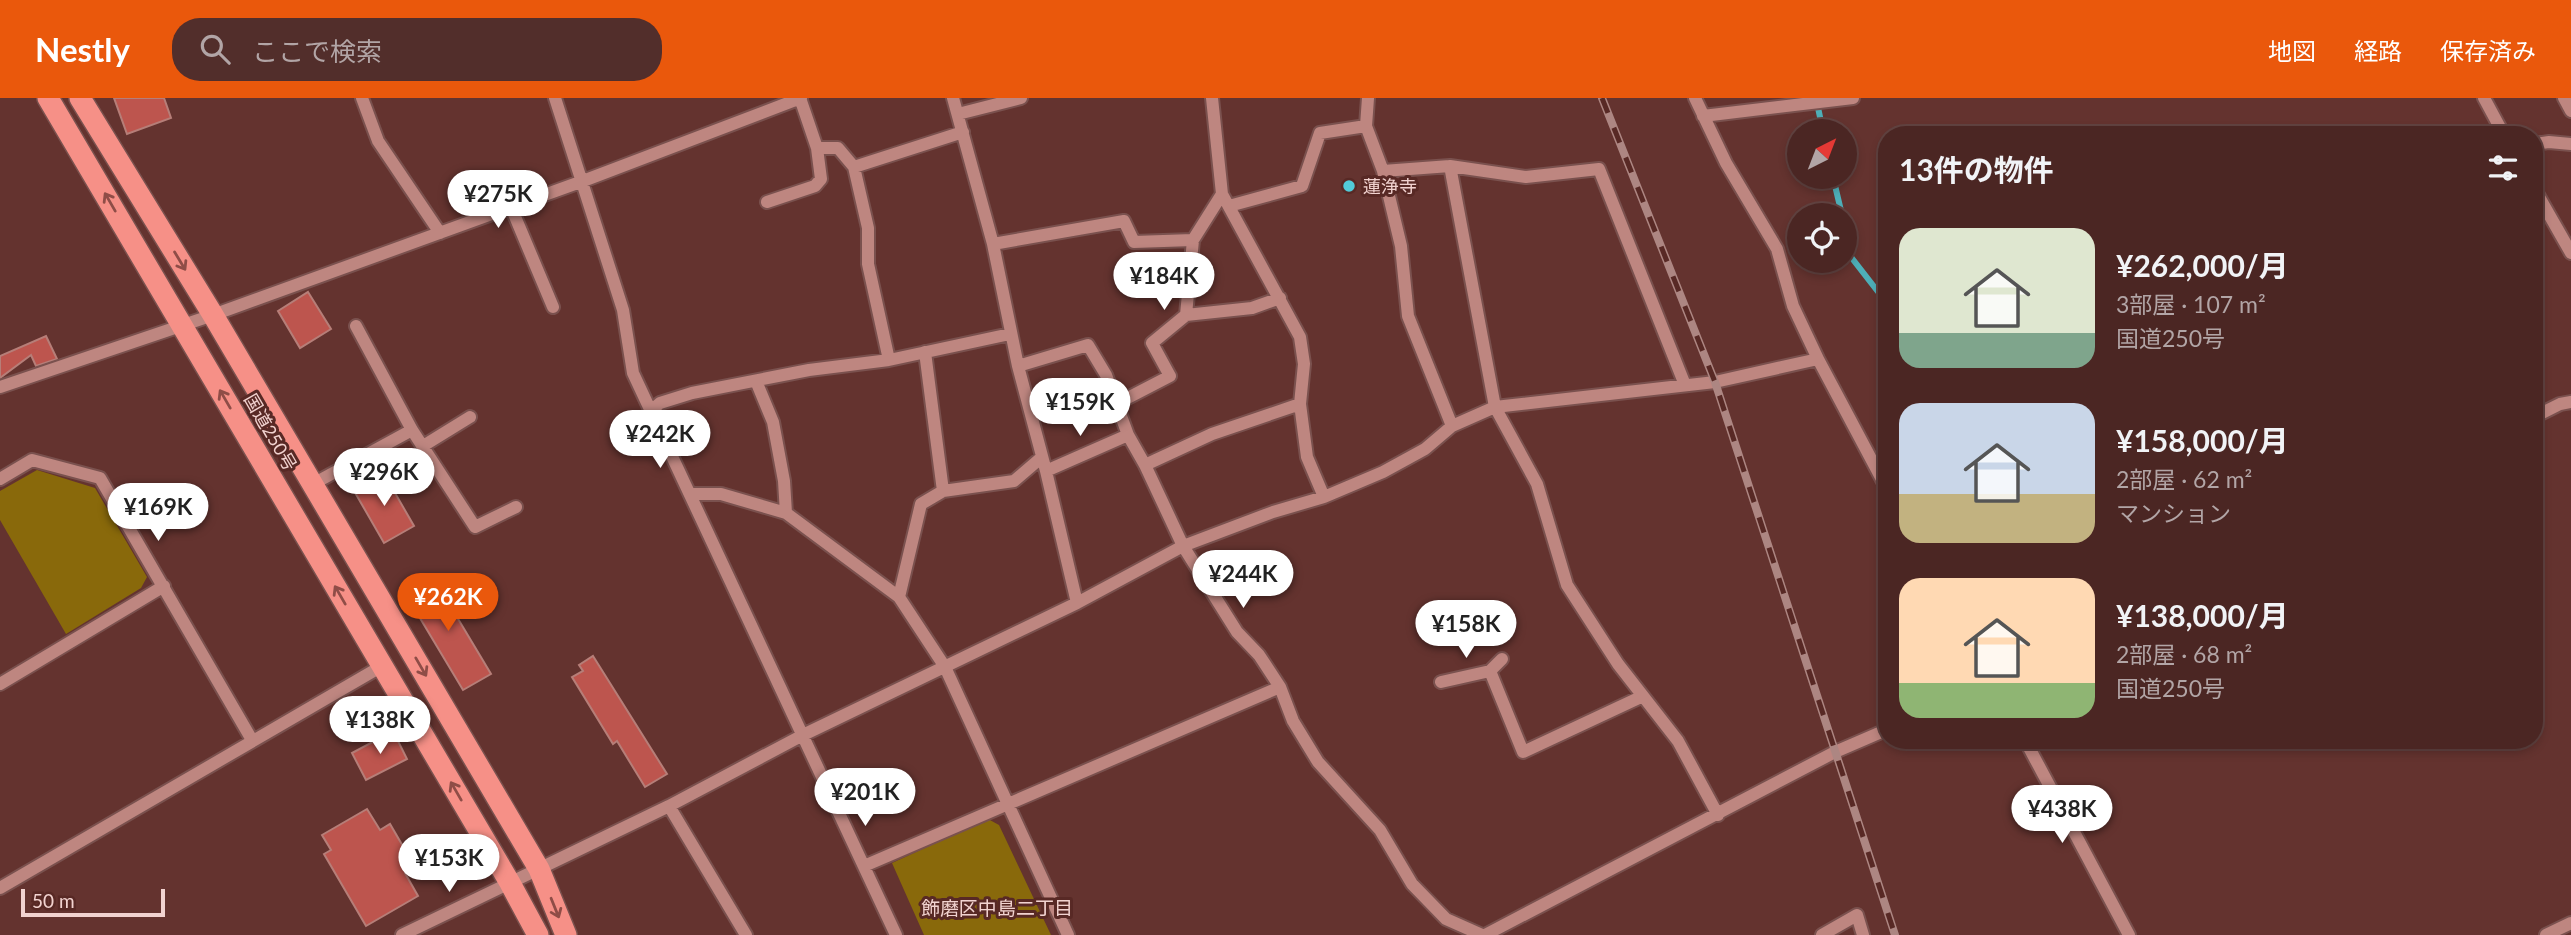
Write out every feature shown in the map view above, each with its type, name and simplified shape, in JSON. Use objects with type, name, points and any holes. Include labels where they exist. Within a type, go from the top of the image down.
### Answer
[{"type":"highway","name":"国道250号","points":[[48,98],[510,883],[538,935]]},
{"type":"highway","name":"国道250号","points":[[80,98],[213,315],[539,869],[566,935]]},
{"type":"street","points":[[362,98],[378,141],[440,233]]},
{"type":"street","points":[[555,98],[624,310],[633,373],[896,935]]},
{"type":"street","points":[[0,387],[213,315],[583,181],[801,98],[817,148],[821,179],[815,186],[767,202]]},
{"type":"street","points":[[953,98],[993,244],[1010,334],[1077,603]]},
{"type":"street","points":[[958,114],[1020,98]]},
{"type":"street","points":[[1212,98],[1222,194],[1300,337],[1304,364],[1300,404],[1307,457],[1324,497]]},
{"type":"street","points":[[1368,98],[1366,126],[1382,171],[1401,246],[1408,316],[1452,426]]},
{"type":"street","points":[[1695,98],[1726,163],[1777,249],[1793,306],[1878,472]]},
{"type":"street","points":[[1703,116],[1853,98]]},
{"type":"street","points":[[2484,98],[2499,126]]},
{"type":"street","points":[[2564,98],[2571,111]]},
{"type":"street","points":[[1228,206],[1302,186],[1321,133],[1366,126]]},
{"type":"street","points":[[854,167],[963,132]]},
{"type":"street","points":[[2543,143],[2571,144]]},
{"type":"street","points":[[817,148],[838,148],[854,167],[868,228],[868,264],[889,360]]},
{"type":"street","points":[[1382,171],[1451,166],[1526,177],[1599,169],[1685,385]]},
{"type":"street","points":[[1451,166],[1495,407],[1537,484],[1567,584],[1618,664],[1678,741],[1718,815]]},
{"type":"street","points":[[1186,315],[1193,240],[1222,194]]},
{"type":"street","points":[[2543,204],[2571,253]]},
{"type":"street","points":[[511,207],[552,307]]},
{"type":"street","points":[[993,244],[1124,221],[1134,242],[1193,240]]},
{"type":"street","points":[[1116,404],[1170,376],[1152,343],[1186,315],[1252,308],[1280,298]]},
{"type":"street","points":[[356,326],[412,430],[475,527],[516,507]]},
{"type":"street","points":[[651,411],[660,403],[692,393],[809,370],[889,360],[1010,334]]},
{"type":"street","points":[[1018,366],[1088,345],[1106,375],[1128,435],[1183,546],[1237,632],[1259,655],[1280,687],[1293,721],[1318,762],[1380,830],[1412,884],[1446,919],[1483,935],[1835,752],[1878,733]]},
{"type":"street","points":[[925,352],[943,491]]},
{"type":"street","points":[[402,935],[669,806],[803,735],[1077,603],[1183,546],[1273,512],[1324,497],[1383,472],[1425,449],[1452,426],[1495,407],[1715,382],[1818,359]]},
{"type":"street","points":[[756,381],[774,422],[784,481],[786,513]]},
{"type":"street","points":[[2543,412],[2571,402]]},
{"type":"street","points":[[1145,465],[1212,434],[1300,404]]},
{"type":"street","points":[[423,446],[470,417]]},
{"type":"street","points":[[313,484],[412,430]]},
{"type":"street","points":[[1046,471],[1128,435]]},
{"type":"street","points":[[898,597],[921,504],[943,491],[1014,481],[1042,457]]},
{"type":"street","points":[[0,479],[32,460],[100,478],[252,740]]},
{"type":"street","points":[[690,494],[722,494],[786,513],[898,597],[945,667],[1068,935]]},
{"type":"street","points":[[0,684],[164,586]]},
{"type":"street","points":[[1441,682],[1490,671],[1502,659]]},
{"type":"street","points":[[0,888],[382,666]]},
{"type":"street","points":[[1490,671],[1523,752],[1643,696]]},
{"type":"street","points":[[864,866],[1280,687]]},
{"type":"street","points":[[2030,749],[2129,935]]},
{"type":"street","points":[[669,806],[747,935]]},
{"type":"street","points":[[1822,935],[1857,915],[1863,935]]},
{"type":"street","points":[[2546,935],[2571,923]]},
{"type":"shaded area","points":[[37,470],[95,488],[147,577],[141,588],[66,634],[0,520],[0,491]]},
{"type":"shaded area","points":[[988,819],[999,825],[1051,935],[924,935],[892,863]]},
{"type":"building","points":[[114,98],[164,98],[171,118],[127,134]]},
{"type":"building","points":[[308,292],[331,329],[300,348],[278,311]]},
{"type":"building","points":[[46,336],[57,359],[36,366],[31,355],[0,378],[0,356]]},
{"type":"building","points":[[383,472],[414,526],[384,543],[353,489]]},
{"type":"building","points":[[433,577],[491,674],[463,690],[405,593]]},
{"type":"building","points":[[593,656],[667,774],[645,787],[617,741],[613,744],[572,677],[583,671],[579,665]]},
{"type":"building","points":[[393,731],[407,759],[366,780],[352,753]]},
{"type":"building","points":[[367,809],[380,830],[390,824],[415,867],[405,873],[418,896],[366,926],[324,854],[331,850],[322,835]]},
{"type":"waterway","points":[[1817,103],[1820,119]]},
{"type":"waterway","points":[[1836,189],[1839,203]]},
{"type":"waterway","points":[[1857,265],[1878,292]]},
{"type":"railway","points":[[1602,98],[1715,382],[1895,935]]},
{"type":"place","name":"蓮浄寺","points":[[1349,186]]},
{"type":"district","name":"飾磨区中島二丁目","points":[[997,907]]}]
